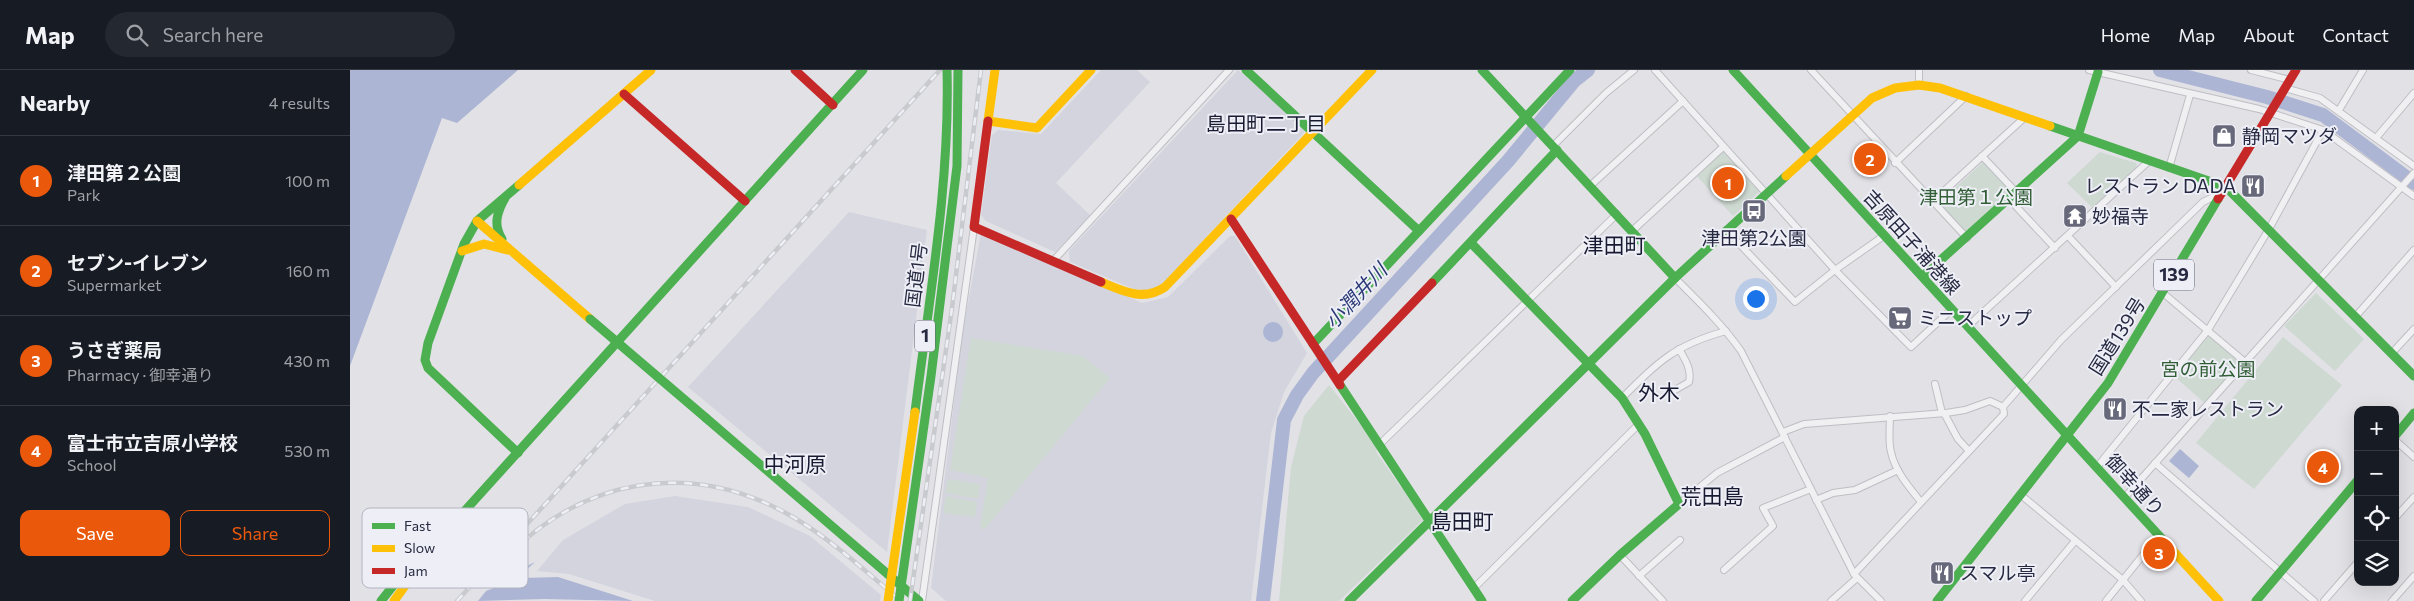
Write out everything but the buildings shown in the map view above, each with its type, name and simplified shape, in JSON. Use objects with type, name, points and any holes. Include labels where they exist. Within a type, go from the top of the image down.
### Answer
[{"type":"main road","points":[[518,452],[428,368],[425,360],[428,343],[462,251],[477,221],[651,70]]},
{"type":"main road","points":[[795,70],[833,105]]},
{"type":"main road","points":[[467,508],[863,70]]},
{"type":"main road","name":"国道1号","points":[[888,601],[907,483],[940,217],[947,151],[947,70]]},
{"type":"main road","name":"国道1号","points":[[898,601],[927,404],[957,166],[958,70]]},
{"type":"main road","points":[[995,70],[974,226],[1127,292],[1149,296],[1159,292],[1170,283],[1372,70]]},
{"type":"main road","points":[[988,121],[1037,128],[1091,70]]},
{"type":"main road","points":[[1246,70],[1419,231]]},
{"type":"main road","points":[[1482,70],[1675,278]]},
{"type":"main road","points":[[1315,347],[1419,231],[1570,70]]},
{"type":"main road","name":"吉原田子浦港線","points":[[1733,70],[2068,434]]},
{"type":"main road","name":"国道139号","points":[[1938,601],[2108,382],[2296,70]]},
{"type":"main road","points":[[1923,276],[2078,136],[2093,71]]},
{"type":"main road","points":[[1350,601],[1429,520],[1675,278],[1765,193],[1872,98],[1895,88],[1919,84],[1966,96],[2169,168],[2224,190],[2269,229],[2414,376]]},
{"type":"main road","points":[[624,94],[745,201]]},
{"type":"main road","points":[[1337,379],[1471,243],[1555,148]]},
{"type":"main road","points":[[509,192],[503,201],[496,221],[500,236],[514,253]]},
{"type":"main road","points":[[1231,219],[1482,601]]},
{"type":"main road","points":[[477,221],[920,601]]},
{"type":"main road","points":[[462,251],[473,244],[488,243],[514,253]]},
{"type":"main road","points":[[1471,243],[1622,398],[1639,424],[1679,504],[1620,555],[1572,601]]},
{"type":"main road","points":[[2399,431],[2414,413]]},
{"type":"main road","name":"御幸通り","points":[[2068,434],[2219,601]]},
{"type":"main road","points":[[2256,601],[2354,485]]},
{"type":"main road","points":[[381,601],[391,588]]},
{"type":"main road","points":[[394,601],[404,588]]},
{"type":"street","points":[[1053,260],[1229,70]]},
{"type":"street","points":[[1555,148],[1606,93],[1634,70]]},
{"type":"street","points":[[1655,70],[1834,270],[1911,347],[1952,309]]},
{"type":"street","points":[[1811,70],[1895,163],[1967,238]]},
{"type":"street","points":[[1919,70],[1919,84]]},
{"type":"street","points":[[2251,70],[2286,86],[2320,98],[2414,166]]},
{"type":"street","points":[[2339,110],[2363,70]]},
{"type":"street","points":[[2093,71],[2190,95],[2260,109],[2312,125],[2323,130],[2400,188],[2414,196]]},
{"type":"street","points":[[2376,138],[2414,94]]},
{"type":"street","points":[[2169,168],[2190,95]]},
{"type":"street","points":[[1895,163],[1966,96]]},
{"type":"street","points":[[1590,186],[1683,101]]},
{"type":"street","points":[[1933,201],[2024,118]]},
{"type":"street","points":[[2098,467],[2208,330],[2269,229],[2323,130]]},
{"type":"street","points":[[1632,231],[1723,146]]},
{"type":"street","points":[[1982,156],[2055,248]]},
{"type":"street","points":[[1968,326],[2149,161]]},
{"type":"street","points":[[2125,497],[2318,278],[2414,173]]},
{"type":"street","points":[[1834,600],[1921,502],[2004,414],[2003,407],[2060,340],[2204,202],[2224,190]]},
{"type":"street","points":[[1380,444],[1617,214]]},
{"type":"street","points":[[920,601],[974,226]]},
{"type":"street","points":[[1726,230],[1795,302],[1834,270],[1885,235]]},
{"type":"street","points":[[2068,236],[2116,287]]},
{"type":"street","points":[[2356,316],[2414,250]]},
{"type":"street","points":[[1675,278],[1726,331],[1741,351],[1856,576],[1881,601]]},
{"type":"street","points":[[2163,293],[2245,362]]},
{"type":"street","points":[[2392,353],[2414,329]]},
{"type":"street","points":[[1622,398],[1658,362],[1697,339],[1726,331]]},
{"type":"street","points":[[1675,390],[1689,382],[1690,377],[1689,370],[1679,349]]},
{"type":"street","points":[[1935,384],[1943,413],[1958,439],[1969,451]]},
{"type":"street","points":[[1679,504],[1717,472],[1804,424],[1943,413],[1965,410],[1990,401],[2003,407]]},
{"type":"street","points":[[1890,416],[1890,451],[1898,470],[1921,502]]},
{"type":"street","points":[[1474,588],[1639,424]]},
{"type":"street","points":[[2399,444],[2414,457]]},
{"type":"street","points":[[2155,464],[2314,601]]},
{"type":"street","points":[[1816,500],[1833,493],[1855,490],[1898,470]]},
{"type":"street","points":[[1724,570],[1773,526],[1763,508],[1811,489]]},
{"type":"street","points":[[2021,495],[2123,580],[2141,601]]},
{"type":"street","points":[[2399,514],[2414,497]]},
{"type":"street","points":[[2106,601],[2159,535]]},
{"type":"street","points":[[1639,576],[1680,540]]},
{"type":"street","points":[[2026,601],[2075,541]]},
{"type":"street","points":[[1620,555],[1660,600]]},
{"type":"street","points":[[2324,601],[2354,567]]},
{"type":"street","points":[[2392,601],[2414,576]]},
{"type":"shaded area","points":[[1101,70],[1137,70],[1150,82],[1056,183],[1091,216],[1055,252],[986,221],[981,215],[992,135],[998,130],[1041,134]]},
{"type":"shaded area","points":[[1238,70],[1303,126],[1305,130],[1303,134],[1159,287],[1150,291],[1134,289],[1070,262],[1069,251]]},
{"type":"shaded area","points":[[849,212],[927,230],[887,552],[688,387]]},
{"type":"shaded area","points":[[981,233],[1142,303],[1168,297],[1230,236],[1235,236],[1307,353],[1284,392],[1271,433],[1251,601],[946,601],[931,588],[963,330]]},
{"type":"shaded area","points":[[675,496],[748,507],[810,536],[881,595],[880,601],[655,601],[569,574],[537,571],[563,540],[625,504]]},
{"type":"green space","points":[[1724,151],[1760,191],[1733,216],[1697,176]]},
{"type":"green space","points":[[2100,152],[2136,163],[2137,169],[2093,208],[2067,183]]},
{"type":"green space","name":"津田第１公園","points":[[1983,162],[2011,192],[1967,233],[1939,203]]},
{"type":"green space","points":[[2316,293],[2364,339],[2335,371],[2284,326]]},
{"type":"green space","name":"宮の前公園","points":[[2208,332],[2242,362],[2207,405],[2174,376]]},
{"type":"green space","points":[[2283,337],[2342,385],[2254,489],[2196,443]]},
{"type":"green space","points":[[971,338],[1083,356],[1110,378],[984,530],[980,527],[988,478],[950,470]]},
{"type":"green space","points":[[1329,385],[1378,447],[1376,452],[1400,486],[1404,488],[1423,520],[1339,601],[1279,601],[1291,467],[1304,416]]},
{"type":"green space","points":[[948,479],[980,484],[978,499],[945,493]]},
{"type":"green space","points":[[946,496],[977,502],[975,517],[943,513]]},
{"type":"water","points":[[350,70],[518,70],[457,123],[442,118],[350,366]]},
{"type":"water","points":[[1273,322],[1280,325],[1283,332],[1280,339],[1273,342],[1266,339],[1263,332],[1266,325]]},
{"type":"water","points":[[2180,449],[2199,466],[2189,478],[2169,461]]},
{"type":"water","points":[[558,577],[633,601],[544,599],[478,601],[486,591],[494,588],[528,588],[528,578]]},
{"type":"waterway","name":"小潤井川","points":[[1263,601],[1284,420],[1297,395],[1313,373],[1508,161],[1574,81],[1588,70]]},
{"type":"waterway","name":"小潤井川","points":[[2160,70],[2267,97],[2323,115],[2414,183]]},
{"type":"railway","points":[[528,523],[940,70]]},
{"type":"railway","points":[[910,601],[952,308],[981,70]]},
{"type":"railway","points":[[528,538],[565,512],[600,496],[638,486],[676,483],[715,487],[754,498],[793,517],[835,546],[901,601]]},
{"type":"railway","points":[[457,601],[469,588]]},
{"type":"traffic: fast","points":[[467,508],[863,70]]},
{"type":"traffic: fast","points":[[915,412],[942,199],[947,113],[947,70]]},
{"type":"traffic: fast","points":[[899,601],[931,376],[957,166],[958,70]]},
{"type":"traffic: fast","points":[[1246,70],[1419,231]]},
{"type":"traffic: fast","points":[[1482,70],[1675,278]]},
{"type":"traffic: fast","points":[[1313,344],[1570,70]]},
{"type":"traffic: fast","points":[[1733,70],[2164,541]]},
{"type":"traffic: fast","points":[[1923,276],[2078,136],[2098,72]]},
{"type":"traffic: fast","points":[[2050,126],[2226,187],[2414,376]]},
{"type":"traffic: fast","points":[[1432,283],[1557,150]]},
{"type":"traffic: fast","points":[[1349,601],[1675,278],[1786,176]]},
{"type":"traffic: fast","points":[[518,453],[428,368],[425,360],[428,343],[464,244],[477,221],[519,185]]},
{"type":"traffic: fast","points":[[502,239],[499,234],[497,218],[505,198]]},
{"type":"traffic: fast","points":[[1937,601],[2108,383],[2218,199]]},
{"type":"traffic: fast","points":[[1471,243],[1622,398],[1645,434],[1679,504],[1620,555],[1572,601]]},
{"type":"traffic: fast","points":[[590,319],[706,418]]},
{"type":"traffic: fast","points":[[1340,385],[1482,601]]},
{"type":"traffic: fast","points":[[2399,431],[2414,413]]},
{"type":"traffic: fast","points":[[706,418],[919,601]]},
{"type":"traffic: fast","points":[[2256,601],[2354,485]]},
{"type":"traffic: fast","points":[[381,601],[391,588]]},
{"type":"traffic: slow","points":[[519,185],[651,70]]},
{"type":"traffic: slow","points":[[995,70],[988,121],[1037,128],[1091,70]]},
{"type":"traffic: slow","points":[[1101,282],[1133,294],[1149,294],[1165,287],[1372,70]]},
{"type":"traffic: slow","points":[[1786,176],[1872,98],[1895,88],[1919,85],[1940,88],[2050,126]]},
{"type":"traffic: slow","points":[[477,221],[590,319]]},
{"type":"traffic: slow","points":[[462,251],[484,244],[507,250]]},
{"type":"traffic: slow","points":[[888,601],[915,412]]},
{"type":"traffic: slow","points":[[2164,541],[2219,601]]},
{"type":"traffic: slow","points":[[394,601],[403,588]]},
{"type":"traffic: jam","points":[[795,70],[833,105]]},
{"type":"traffic: jam","points":[[2218,199],[2296,70]]},
{"type":"traffic: jam","points":[[624,94],[745,201]]},
{"type":"traffic: jam","points":[[988,121],[974,227],[1101,282]]},
{"type":"traffic: jam","points":[[1231,219],[1340,385]]},
{"type":"traffic: jam","points":[[1338,381],[1432,283]]},
{"type":"place","name":"静岡マツダ","points":[[2224,136]]},
{"type":"place","name":"セブン-イレブン","points":[[1870,159]]},
{"type":"place","name":"津田第２公園","points":[[1728,183]]},
{"type":"place","name":"レストラン DADA","points":[[2253,186]]},
{"type":"place","name":"津田第2公園","points":[[1754,211]]},
{"type":"place","name":"妙福寺","points":[[2075,216]]},
{"type":"place","name":"ミニストップ","points":[[1900,318]]},
{"type":"place","name":"不二家レストラン","points":[[2115,409]]},
{"type":"place","name":"富士市立吉原小学校","points":[[2323,467]]},
{"type":"place","name":"うさぎ薬局","points":[[2159,553]]},
{"type":"place","name":"スマル亭","points":[[1942,573]]},
{"type":"district","name":"島田町二丁目","points":[[1266,124]]},
{"type":"district","name":"津田町","points":[[1614,246]]},
{"type":"district","name":"外木","points":[[1659,393]]},
{"type":"district","name":"中河原","points":[[795,465]]},
{"type":"district","name":"荒田島","points":[[1712,497]]},
{"type":"district","name":"島田町","points":[[1462,522]]}]
